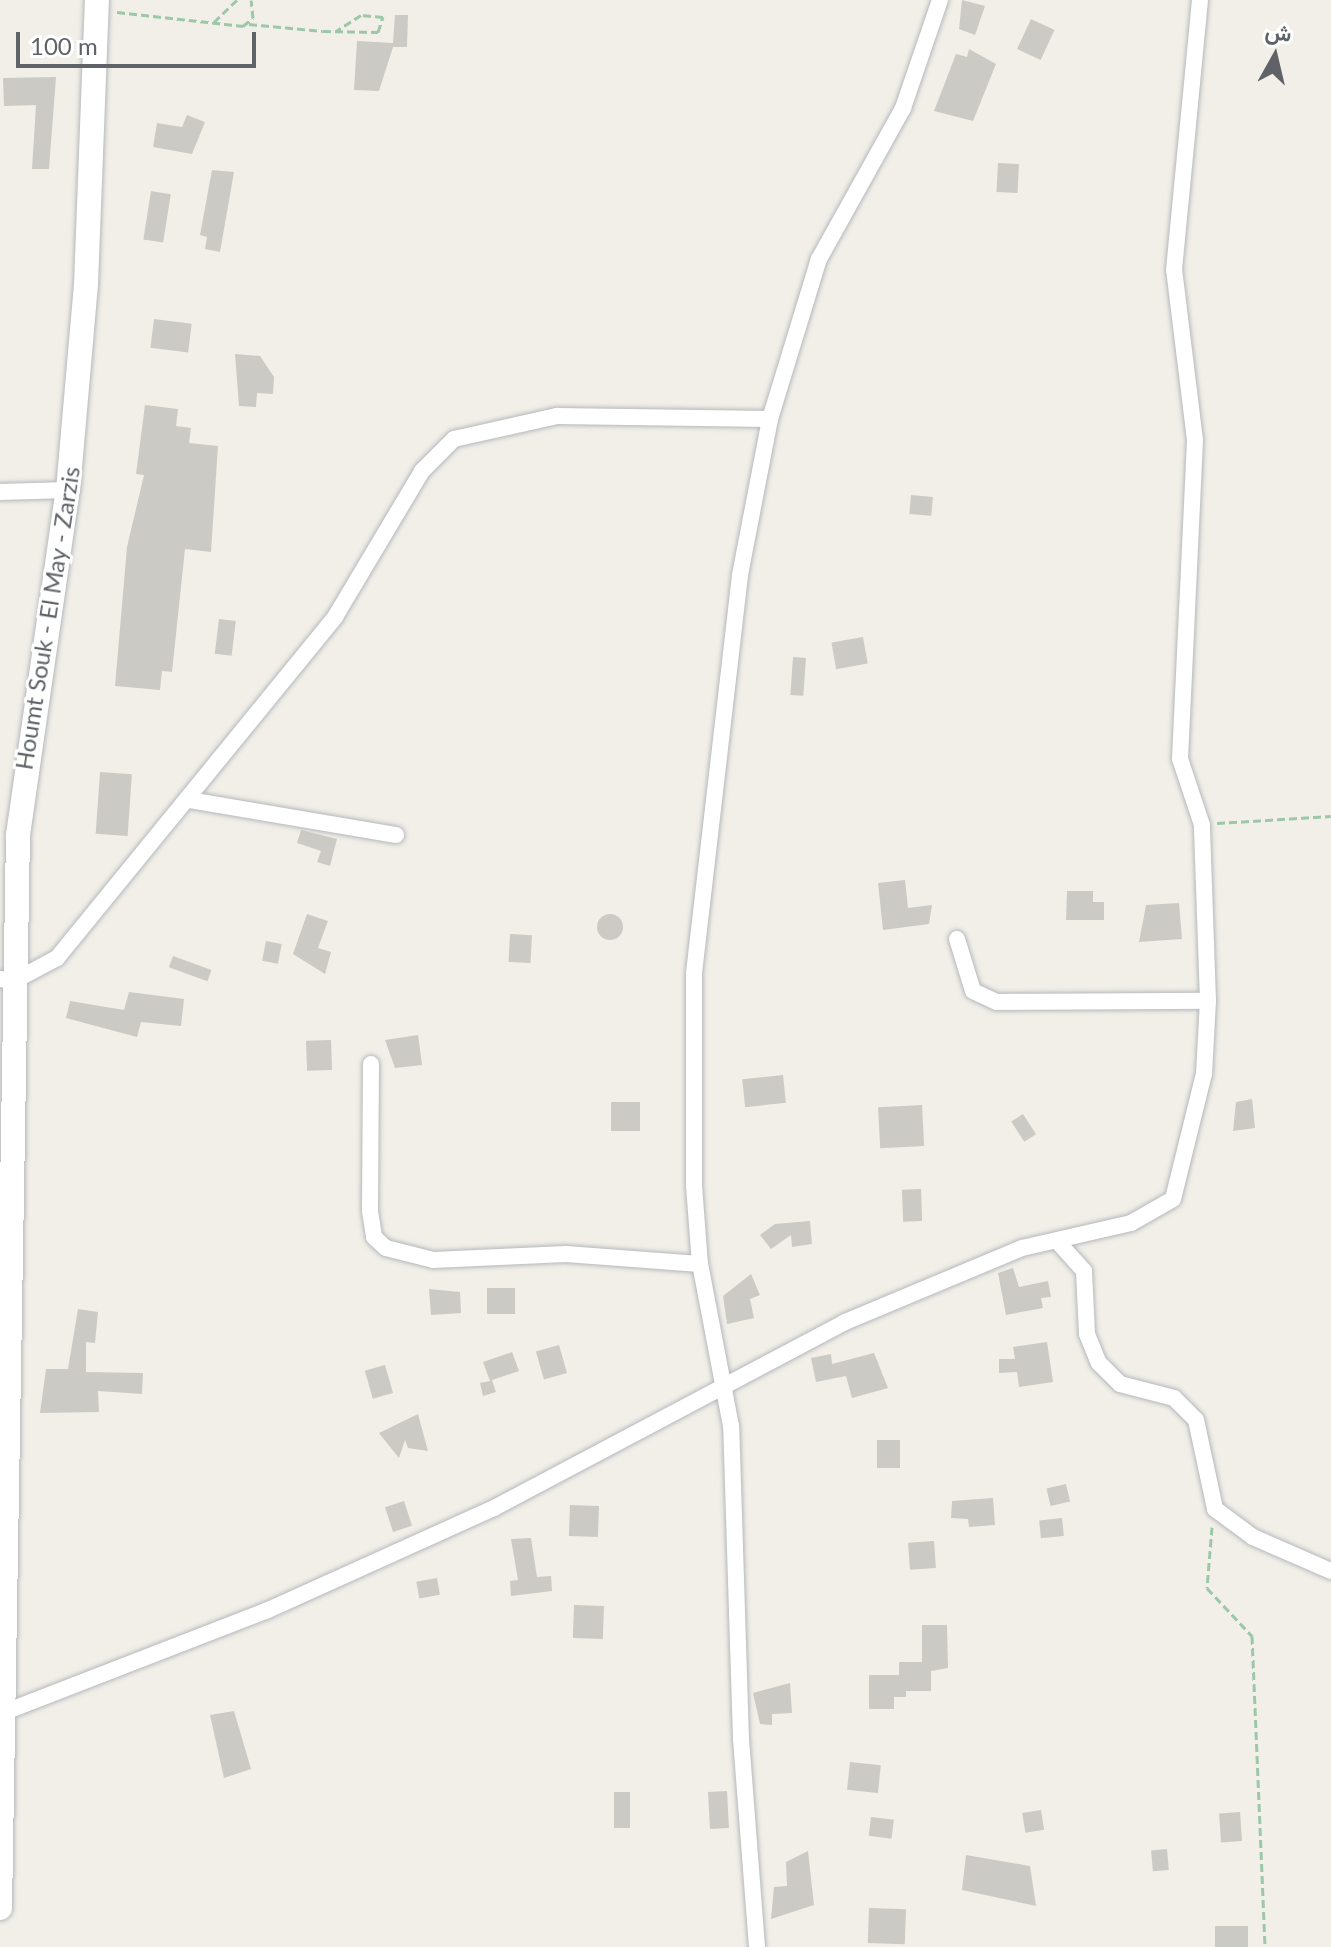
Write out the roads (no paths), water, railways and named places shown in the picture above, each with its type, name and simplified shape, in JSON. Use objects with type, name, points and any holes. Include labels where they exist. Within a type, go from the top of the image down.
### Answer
[{"type":"main road","name":"Houmt Souk - El May - Zarzis","points":[[0,1908],[5,1712],[2,1609],[7,980],[22,780],[68,490],[97,5]]},
{"type":"street","points":[[757,1947],[727,1382],[700,1264],[693,984],[740,575],[770,419],[819,259],[903,108],[940,0]]},
{"type":"street","points":[[5,1712],[266,1611],[494,1508],[845,1322],[1022,1248],[1131,1223],[1173,1199],[1204,1074],[1208,1001],[1202,825],[1179,748],[1195,440],[1174,270],[1200,0]]},
{"type":"street","points":[[7,980],[57,958],[189,800],[335,617],[422,471],[454,439],[557,416],[770,419]]},
{"type":"street","points":[[0,492],[68,490]]},
{"type":"street","points":[[189,800],[396,835]]},
{"type":"street","points":[[957,939],[973,991],[997,1002],[1208,1001]]},
{"type":"street","points":[[371,1064],[370,1211],[374,1237],[386,1248],[433,1260],[566,1254],[700,1264]]},
{"type":"street","points":[[1057,1241],[1084,1271],[1087,1334],[1099,1363],[1120,1384],[1174,1398],[1196,1420],[1215,1509],[1253,1537],[1331,1571]]}]
